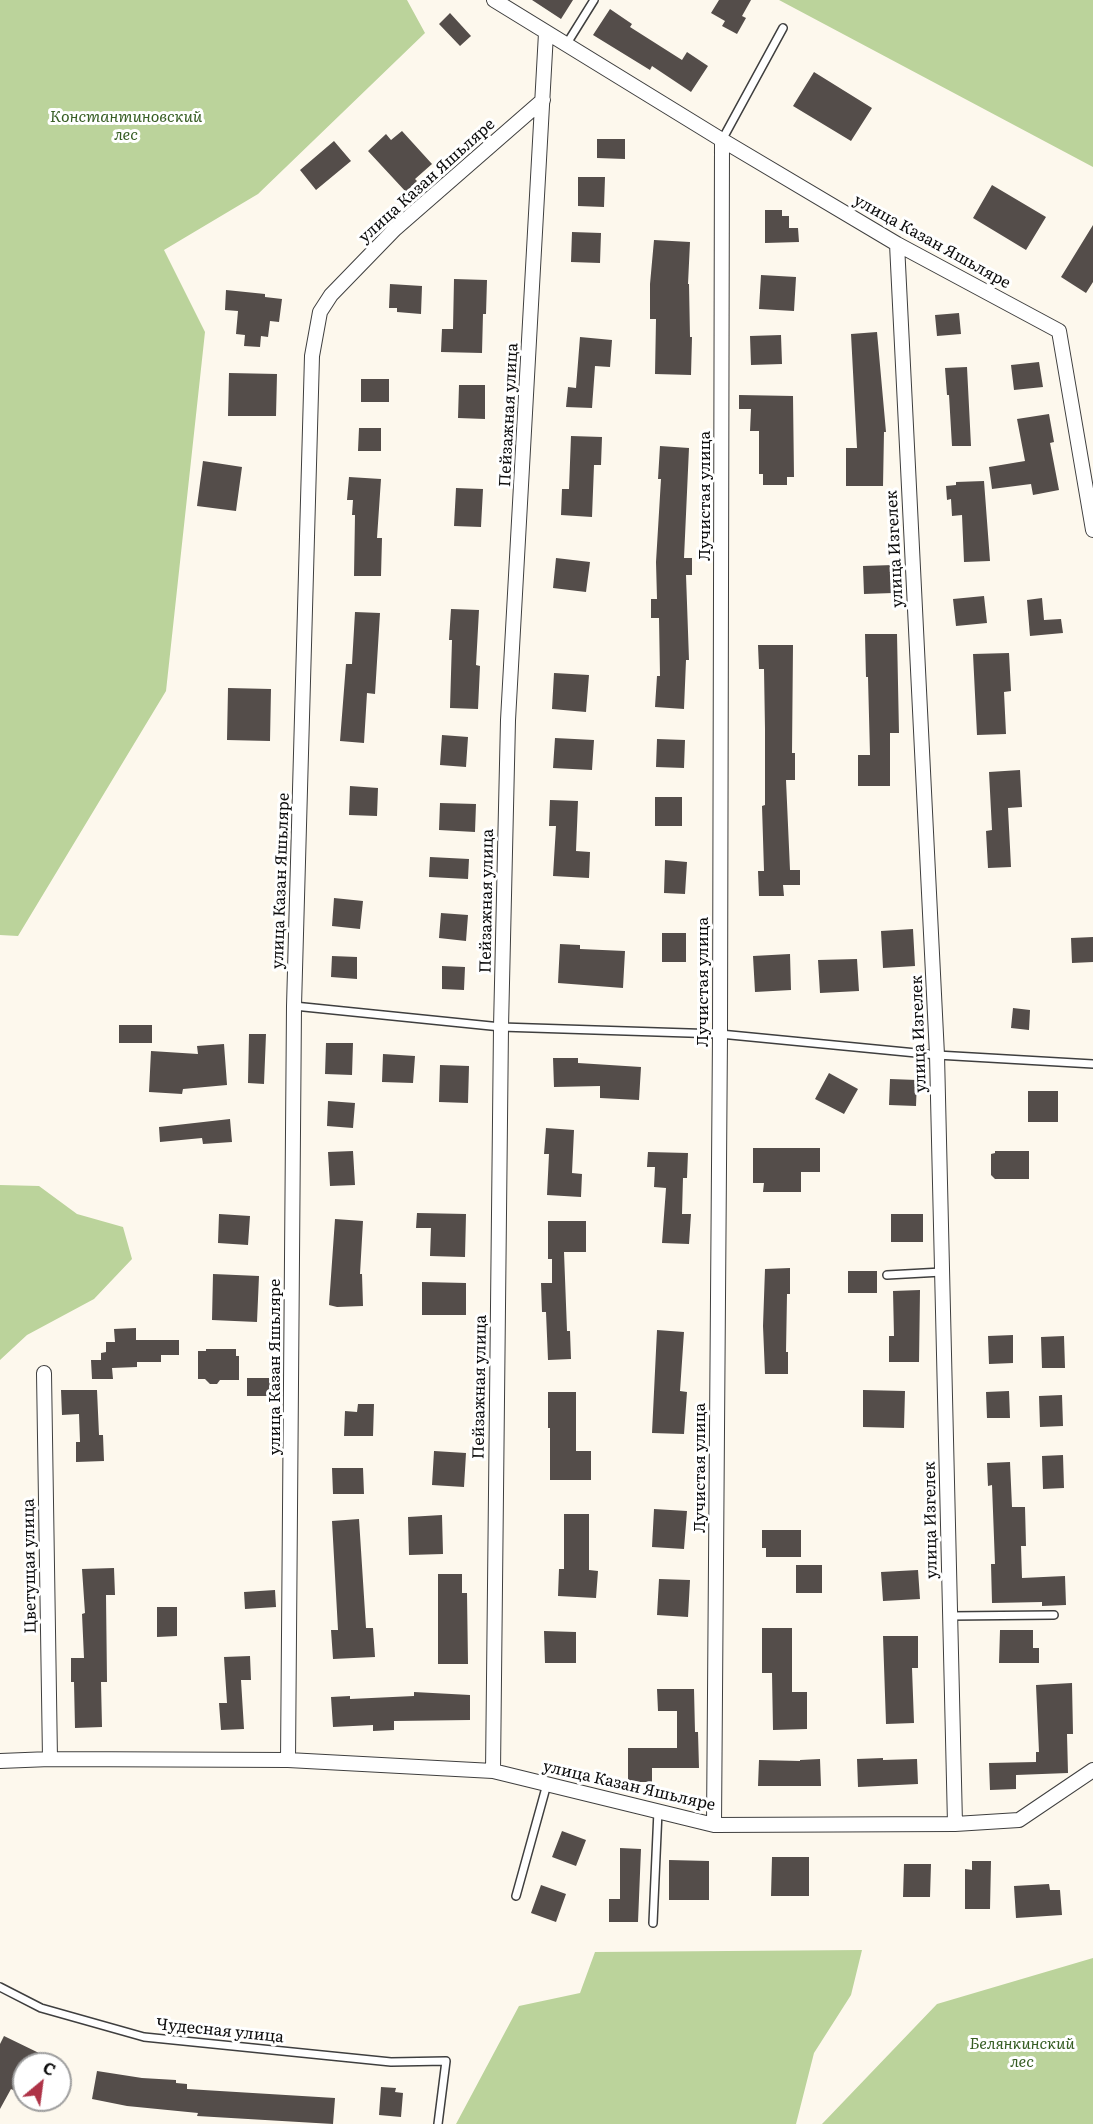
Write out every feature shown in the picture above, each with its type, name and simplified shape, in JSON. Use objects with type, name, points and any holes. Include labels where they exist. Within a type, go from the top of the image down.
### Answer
[{"type":"street","name":"улица Казан Яшьляре","points":[[494,0],[897,244],[1059,331],[1093,530]]},
{"type":"street","name":"Пейзажная улица","points":[[493,1771],[501,1027],[508,720],[546,33]]},
{"type":"street","name":"улица Казан Яшьляре","points":[[288,1760],[294,1006],[312,356],[320,312],[332,295],[395,229],[543,100]]},
{"type":"street","name":"Лучистая улица","points":[[714,1825],[720,1034],[722,140]]},
{"type":"street","name":"улица Изгелек","points":[[897,244],[937,1055],[955,1824]]},
{"type":"street","name":"Цветущая улица","points":[[44,1373],[50,1759]]},
{"type":"street","name":"улица Казан Яшьляре","points":[[0,1761],[50,1759],[288,1760],[493,1771],[714,1825],[955,1824],[1019,1820],[1093,1770]]},
{"type":"lane","points":[[566,45],[594,0]]},
{"type":"lane","points":[[722,140],[783,28]]},
{"type":"lane","points":[[294,1006],[501,1027],[720,1034],[937,1055],[1093,1064]]},
{"type":"lane","points":[[887,1275],[942,1272]]},
{"type":"lane","points":[[950,1616],[1054,1615]]},
{"type":"lane","points":[[516,1896],[548,1784]]},
{"type":"lane","points":[[653,1923],[658,1811]]},
{"type":"lane","name":"Чудесная улица","points":[[0,1987],[41,2008],[144,2037],[391,2062],[446,2061],[438,2124]]},
{"type":"green space","name":"Константиновский лес","points":[[0,0],[407,0],[425,33],[258,194],[164,250],[205,332],[166,691],[18,936],[0,935]]},
{"type":"green space","points":[[779,0],[1093,0],[1093,167]]},
{"type":"green space","points":[[0,1185],[39,1186],[77,1214],[123,1227],[132,1259],[94,1299],[27,1335],[0,1360]]},
{"type":"green space","points":[[862,1950],[851,1995],[814,2053],[796,2124],[456,2124],[519,2006],[580,1993],[595,1952]]},
{"type":"green space","name":"Белянкинский лес","points":[[1093,1958],[1093,2124],[822,2124],[937,2004]]},
{"type":"building","points":[[532,0],[573,0],[561,19]]},
{"type":"building","points":[[719,0],[751,0],[742,16],[746,18],[737,34],[722,26],[725,21],[711,13]]},
{"type":"building","points":[[610,9],[632,24],[630,27],[682,60],[687,52],[708,66],[691,92],[652,66],[650,70],[593,35]]},
{"type":"building","points":[[450,13],[471,36],[460,46],[439,24]]},
{"type":"building","points":[[814,72],[872,108],[851,141],[793,106]]},
{"type":"building","points":[[402,131],[432,164],[415,179],[417,181],[406,192],[368,151],[386,134],[391,140]]},
{"type":"building","points":[[597,139],[625,139],[625,159],[597,158]]},
{"type":"building","points":[[334,141],[351,161],[316,190],[300,170]]},
{"type":"building","points":[[578,177],[605,177],[604,207],[578,206]]},
{"type":"building","points":[[992,185],[1046,217],[1026,250],[973,218]]},
{"type":"building","points":[[765,210],[782,210],[782,216],[789,216],[789,228],[798,228],[799,242],[765,243]]},
{"type":"building","points":[[1093,225],[1093,282],[1086,293],[1061,277]]},
{"type":"building","points":[[572,232],[601,233],[600,263],[571,262]]},
{"type":"building","points":[[654,240],[690,242],[688,284],[690,337],[692,337],[691,375],[655,374],[656,319],[650,319]]},
{"type":"building","points":[[761,275],[796,277],[794,311],[759,309]]},
{"type":"building","points":[[454,279],[487,280],[482,353],[441,352],[442,329],[453,329]]},
{"type":"building","points":[[390,284],[422,286],[421,314],[397,312],[397,308],[389,308]]},
{"type":"building","points":[[226,290],[265,294],[265,297],[282,299],[279,322],[270,321],[268,337],[261,336],[260,347],[244,346],[245,335],[236,334],[238,311],[225,310]]},
{"type":"building","points":[[959,313],[961,334],[937,336],[935,315]]},
{"type":"building","points":[[877,332],[886,432],[884,432],[883,486],[846,486],[846,448],[857,448],[851,334]]},
{"type":"building","points":[[781,335],[782,364],[751,365],[750,336]]},
{"type":"building","points":[[580,337],[612,340],[610,367],[595,366],[592,408],[566,407],[568,387],[576,388]]},
{"type":"building","points":[[1039,362],[1043,387],[1014,390],[1011,365]]},
{"type":"building","points":[[967,367],[971,446],[952,446],[945,368]]},
{"type":"building","points":[[229,373],[277,374],[276,416],[228,416]]},
{"type":"building","points":[[361,379],[389,379],[389,402],[361,402]]},
{"type":"building","points":[[459,385],[485,385],[485,419],[458,418]]},
{"type":"building","points":[[739,395],[793,396],[794,477],[787,477],[787,485],[763,485],[763,474],[759,474],[759,431],[750,431],[751,409],[739,409]]},
{"type":"building","points":[[1049,414],[1054,442],[1050,443],[1059,490],[1033,495],[1031,484],[992,489],[989,467],[1025,461],[1017,419]]},
{"type":"building","points":[[359,428],[381,428],[381,451],[358,451]]},
{"type":"building","points":[[571,436],[602,437],[601,465],[594,465],[592,517],[561,515],[562,489],[569,489]]},
{"type":"building","points":[[660,446],[689,448],[684,558],[692,558],[692,575],[686,575],[689,660],[686,660],[684,709],[655,707],[657,676],[660,676],[659,618],[651,618],[651,599],[657,599]]},
{"type":"building","points":[[203,461],[242,467],[236,511],[197,506]]},
{"type":"building","points":[[349,477],[381,479],[377,538],[382,538],[381,576],[354,576],[355,515],[352,515],[353,500],[347,500]]},
{"type":"building","points":[[984,481],[990,561],[964,562],[962,515],[952,516],[951,499],[947,500],[946,486],[956,485],[956,482]]},
{"type":"building","points":[[456,488],[483,489],[481,527],[454,526]]},
{"type":"building","points":[[556,558],[590,562],[586,592],[553,588]]},
{"type":"building","points":[[893,565],[893,593],[864,594],[863,566]]},
{"type":"building","points":[[984,596],[987,623],[956,626],[953,599]]},
{"type":"building","points":[[1042,598],[1044,620],[1061,619],[1063,633],[1030,636],[1027,600]]},
{"type":"building","points":[[451,609],[479,610],[476,665],[480,666],[478,709],[450,708]]},
{"type":"building","points":[[355,612],[380,613],[375,694],[367,693],[364,743],[340,741],[346,664],[352,664]]},
{"type":"building","points":[[865,634],[897,634],[899,733],[890,733],[890,786],[858,786],[858,755],[870,755]]},
{"type":"building","points":[[758,645],[793,645],[792,753],[795,753],[795,780],[786,780],[790,870],[800,870],[800,885],[783,885],[784,896],[759,896],[758,871],[764,871],[762,806],[765,805],[765,729],[764,669],[759,669]]},
{"type":"building","points":[[1009,653],[1011,691],[1004,692],[1006,734],[977,735],[973,654]]},
{"type":"building","points":[[554,673],[589,675],[586,712],[552,709]]},
{"type":"building","points":[[228,688],[271,689],[270,741],[227,740]]},
{"type":"building","points":[[442,735],[468,737],[466,767],[440,765]]},
{"type":"building","points":[[555,738],[594,740],[592,770],[553,768]]},
{"type":"building","points":[[657,739],[685,740],[684,768],[656,767]]},
{"type":"building","points":[[1020,770],[1022,807],[1008,808],[1011,867],[988,868],[986,831],[992,830],[989,772]]},
{"type":"building","points":[[350,786],[378,788],[377,816],[349,815]]},
{"type":"building","points":[[655,797],[682,797],[682,826],[655,826]]},
{"type":"building","points":[[550,800],[578,801],[576,851],[590,852],[589,878],[553,876],[556,826],[549,826]]},
{"type":"building","points":[[440,803],[476,804],[475,832],[439,830]]},
{"type":"building","points":[[430,857],[469,859],[468,879],[429,877]]},
{"type":"building","points":[[665,860],[687,862],[685,894],[664,893]]},
{"type":"building","points":[[334,898],[363,901],[360,929],[332,926]]},
{"type":"building","points":[[441,913],[468,915],[466,941],[439,938]]},
{"type":"building","points":[[913,929],[915,966],[883,968],[881,931]]},
{"type":"building","points":[[662,933],[686,933],[686,962],[662,962]]},
{"type":"building","points":[[1093,937],[1093,962],[1072,963],[1071,938]]},
{"type":"building","points":[[560,944],[580,945],[580,949],[625,951],[623,988],[558,983]]},
{"type":"building","points":[[790,954],[791,990],[755,992],[753,956]]},
{"type":"building","points":[[332,956],[357,957],[357,979],[331,977]]},
{"type":"building","points":[[857,959],[859,991],[820,993],[818,960]]},
{"type":"building","points":[[442,966],[465,967],[464,990],[442,989]]},
{"type":"building","points":[[1013,1008],[1030,1010],[1029,1030],[1011,1028]]},
{"type":"building","points":[[119,1025],[152,1025],[152,1043],[119,1043]]},
{"type":"building","points":[[249,1034],[266,1034],[264,1084],[248,1083]]},
{"type":"building","points":[[326,1043],[353,1043],[352,1075],[325,1074]]},
{"type":"building","points":[[224,1044],[227,1085],[183,1089],[182,1094],[149,1092],[151,1051],[198,1054],[197,1046]]},
{"type":"building","points":[[383,1054],[415,1056],[413,1083],[382,1082]]},
{"type":"building","points":[[553,1058],[578,1058],[578,1063],[641,1067],[639,1100],[600,1098],[600,1086],[554,1087]]},
{"type":"building","points":[[440,1065],[469,1066],[468,1103],[439,1102]]},
{"type":"building","points":[[829,1073],[858,1089],[844,1114],[815,1099]]},
{"type":"building","points":[[890,1079],[917,1080],[916,1106],[889,1105]]},
{"type":"building","points":[[1028,1091],[1058,1091],[1058,1122],[1028,1122]]},
{"type":"building","points":[[328,1101],[355,1103],[353,1128],[327,1126]]},
{"type":"building","points":[[230,1119],[232,1142],[203,1144],[202,1138],[160,1142],[159,1127]]},
{"type":"building","points":[[546,1128],[574,1130],[572,1173],[582,1174],[581,1197],[547,1195],[549,1154],[544,1154]]},
{"type":"building","points":[[753,1148],[820,1148],[820,1172],[801,1172],[801,1192],[763,1192],[764,1183],[753,1183]]},
{"type":"building","points":[[353,1151],[355,1185],[330,1186],[328,1152]]},
{"type":"building","points":[[995,1151],[1029,1151],[1029,1179],[995,1179],[991,1175],[991,1154]]},
{"type":"building","points":[[648,1152],[688,1153],[687,1178],[683,1178],[682,1214],[691,1214],[689,1244],[662,1243],[666,1188],[654,1187],[655,1167],[647,1167]]},
{"type":"building","points":[[417,1213],[466,1214],[465,1257],[430,1256],[431,1228],[416,1228]]},
{"type":"building","points":[[219,1214],[250,1216],[248,1245],[218,1243]]},
{"type":"building","points":[[891,1214],[923,1214],[923,1242],[891,1242]]},
{"type":"building","points":[[335,1219],[363,1221],[360,1274],[362,1274],[363,1306],[329,1305]]},
{"type":"building","points":[[548,1221],[586,1221],[586,1252],[564,1252],[567,1331],[570,1331],[571,1359],[548,1360],[546,1312],[542,1312],[541,1283],[552,1283],[552,1259],[548,1259]]},
{"type":"building","points":[[790,1268],[790,1294],[787,1294],[788,1374],[765,1374],[763,1326],[765,1269]]},
{"type":"building","points":[[848,1271],[877,1271],[877,1293],[848,1293]]},
{"type":"building","points":[[213,1274],[259,1276],[257,1322],[212,1320]]},
{"type":"building","points":[[422,1282],[466,1283],[466,1315],[422,1315]]},
{"type":"building","points":[[920,1290],[919,1362],[889,1362],[889,1336],[894,1336],[893,1291]]},
{"type":"building","points":[[136,1328],[136,1340],[179,1340],[179,1355],[161,1355],[161,1362],[137,1362],[137,1367],[112,1368],[113,1379],[92,1379],[91,1360],[101,1360],[101,1353],[106,1352],[106,1342],[115,1342],[114,1329]]},
{"type":"building","points":[[657,1330],[684,1332],[680,1391],[687,1392],[684,1434],[652,1433]]},
{"type":"building","points":[[1013,1335],[1013,1363],[989,1364],[988,1336]]},
{"type":"building","points":[[1064,1336],[1065,1368],[1042,1368],[1041,1337]]},
{"type":"building","points":[[206,1349],[236,1349],[236,1356],[239,1356],[239,1380],[220,1380],[217,1384],[210,1384],[205,1379],[198,1379],[198,1351],[206,1351]]},
{"type":"building","points":[[247,1378],[274,1378],[274,1396],[247,1396]]},
{"type":"building","points":[[61,1390],[97,1390],[99,1435],[103,1435],[104,1461],[76,1462],[76,1442],[80,1442],[79,1414],[62,1415]]},
{"type":"building","points":[[863,1390],[905,1391],[904,1428],[863,1427]]},
{"type":"building","points":[[1009,1391],[1010,1418],[987,1418],[986,1392]]},
{"type":"building","points":[[548,1392],[576,1392],[576,1451],[591,1451],[591,1480],[550,1480]]},
{"type":"building","points":[[1062,1395],[1063,1426],[1040,1427],[1039,1396]]},
{"type":"building","points":[[358,1404],[374,1404],[373,1436],[344,1436],[345,1411],[357,1412]]},
{"type":"building","points":[[434,1451],[466,1453],[464,1487],[432,1485]]},
{"type":"building","points":[[1063,1455],[1064,1488],[1043,1489],[1042,1456]]},
{"type":"building","points":[[1010,1462],[1012,1507],[1025,1507],[1026,1546],[1021,1546],[1022,1578],[1065,1576],[1066,1605],[1042,1606],[1042,1602],[992,1603],[991,1564],[995,1564],[992,1485],[988,1486],[987,1463]]},
{"type":"building","points":[[332,1468],[363,1468],[364,1494],[333,1494]]},
{"type":"building","points":[[654,1509],[687,1511],[684,1549],[652,1547]]},
{"type":"building","points":[[564,1514],[589,1514],[589,1570],[598,1571],[596,1598],[558,1596],[559,1569],[564,1569]]},
{"type":"building","points":[[442,1515],[443,1554],[409,1555],[408,1517]]},
{"type":"building","points":[[359,1519],[366,1628],[373,1628],[375,1657],[333,1659],[331,1630],[338,1630],[332,1521]]},
{"type":"building","points":[[762,1530],[801,1530],[801,1557],[766,1557],[766,1548],[762,1548]]},
{"type":"building","points":[[796,1565],[822,1565],[822,1593],[796,1593]]},
{"type":"building","points":[[114,1568],[115,1595],[106,1595],[107,1682],[101,1682],[102,1727],[75,1728],[71,1658],[84,1658],[82,1614],[85,1613],[82,1569]]},
{"type":"building","points":[[918,1570],[920,1599],[883,1601],[881,1572]]},
{"type":"building","points":[[438,1574],[462,1574],[462,1593],[467,1593],[468,1664],[438,1664]]},
{"type":"building","points":[[659,1579],[690,1580],[688,1617],[657,1615]]},
{"type":"building","points":[[275,1590],[276,1607],[245,1609],[244,1592]]},
{"type":"building","points":[[157,1607],[177,1607],[177,1636],[157,1637]]},
{"type":"building","points":[[762,1628],[792,1628],[792,1692],[807,1692],[807,1729],[773,1730],[772,1673],[762,1673]]},
{"type":"building","points":[[1000,1630],[1033,1630],[1033,1648],[1039,1648],[1039,1663],[999,1663]]},
{"type":"building","points":[[544,1631],[576,1632],[576,1663],[545,1663]]},
{"type":"building","points":[[883,1636],[918,1636],[918,1668],[912,1668],[914,1723],[886,1724]]},
{"type":"building","points":[[250,1656],[251,1680],[241,1680],[244,1729],[221,1730],[219,1703],[227,1703],[224,1657]]},
{"type":"building","points":[[1072,1683],[1073,1734],[1067,1734],[1068,1773],[1016,1775],[1016,1789],[990,1790],[989,1763],[1036,1762],[1036,1752],[1039,1752],[1036,1685]]},
{"type":"building","points":[[657,1689],[694,1689],[699,1768],[652,1768],[652,1782],[628,1782],[628,1748],[677,1748],[677,1711],[658,1711]]},
{"type":"building","points":[[414,1692],[470,1695],[470,1720],[394,1721],[394,1730],[373,1731],[373,1725],[333,1727],[331,1697],[350,1696],[350,1699],[414,1696]]},
{"type":"building","points":[[883,1758],[883,1760],[917,1759],[918,1784],[858,1787],[857,1759]]},
{"type":"building","points":[[820,1759],[821,1786],[758,1786],[759,1760]]},
{"type":"building","points":[[562,1831],[586,1840],[576,1866],[552,1857]]},
{"type":"building","points":[[620,1848],[641,1849],[638,1922],[609,1922],[609,1899],[620,1899]]},
{"type":"building","points":[[772,1857],[809,1857],[809,1896],[771,1896]]},
{"type":"building","points":[[669,1860],[709,1861],[709,1900],[669,1900]]},
{"type":"building","points":[[972,1861],[991,1861],[990,1909],[965,1909],[965,1869],[972,1870]]},
{"type":"building","points":[[904,1864],[931,1864],[930,1897],[903,1897]]},
{"type":"building","points":[[1049,1884],[1050,1890],[1060,1890],[1062,1915],[1016,1918],[1014,1886]]},
{"type":"building","points":[[541,1885],[566,1894],[556,1922],[531,1913]]},
{"type":"building","points":[[4,2036],[37,2052],[12,2052],[12,2090],[0,2109],[0,2044]]},
{"type":"building","points":[[97,2071],[142,2078],[176,2080],[176,2083],[187,2084],[187,2089],[335,2098],[333,2124],[197,2116],[198,2113],[127,2106],[92,2099]]},
{"type":"building","points":[[381,2087],[396,2088],[395,2092],[403,2093],[401,2117],[379,2115]]}]
